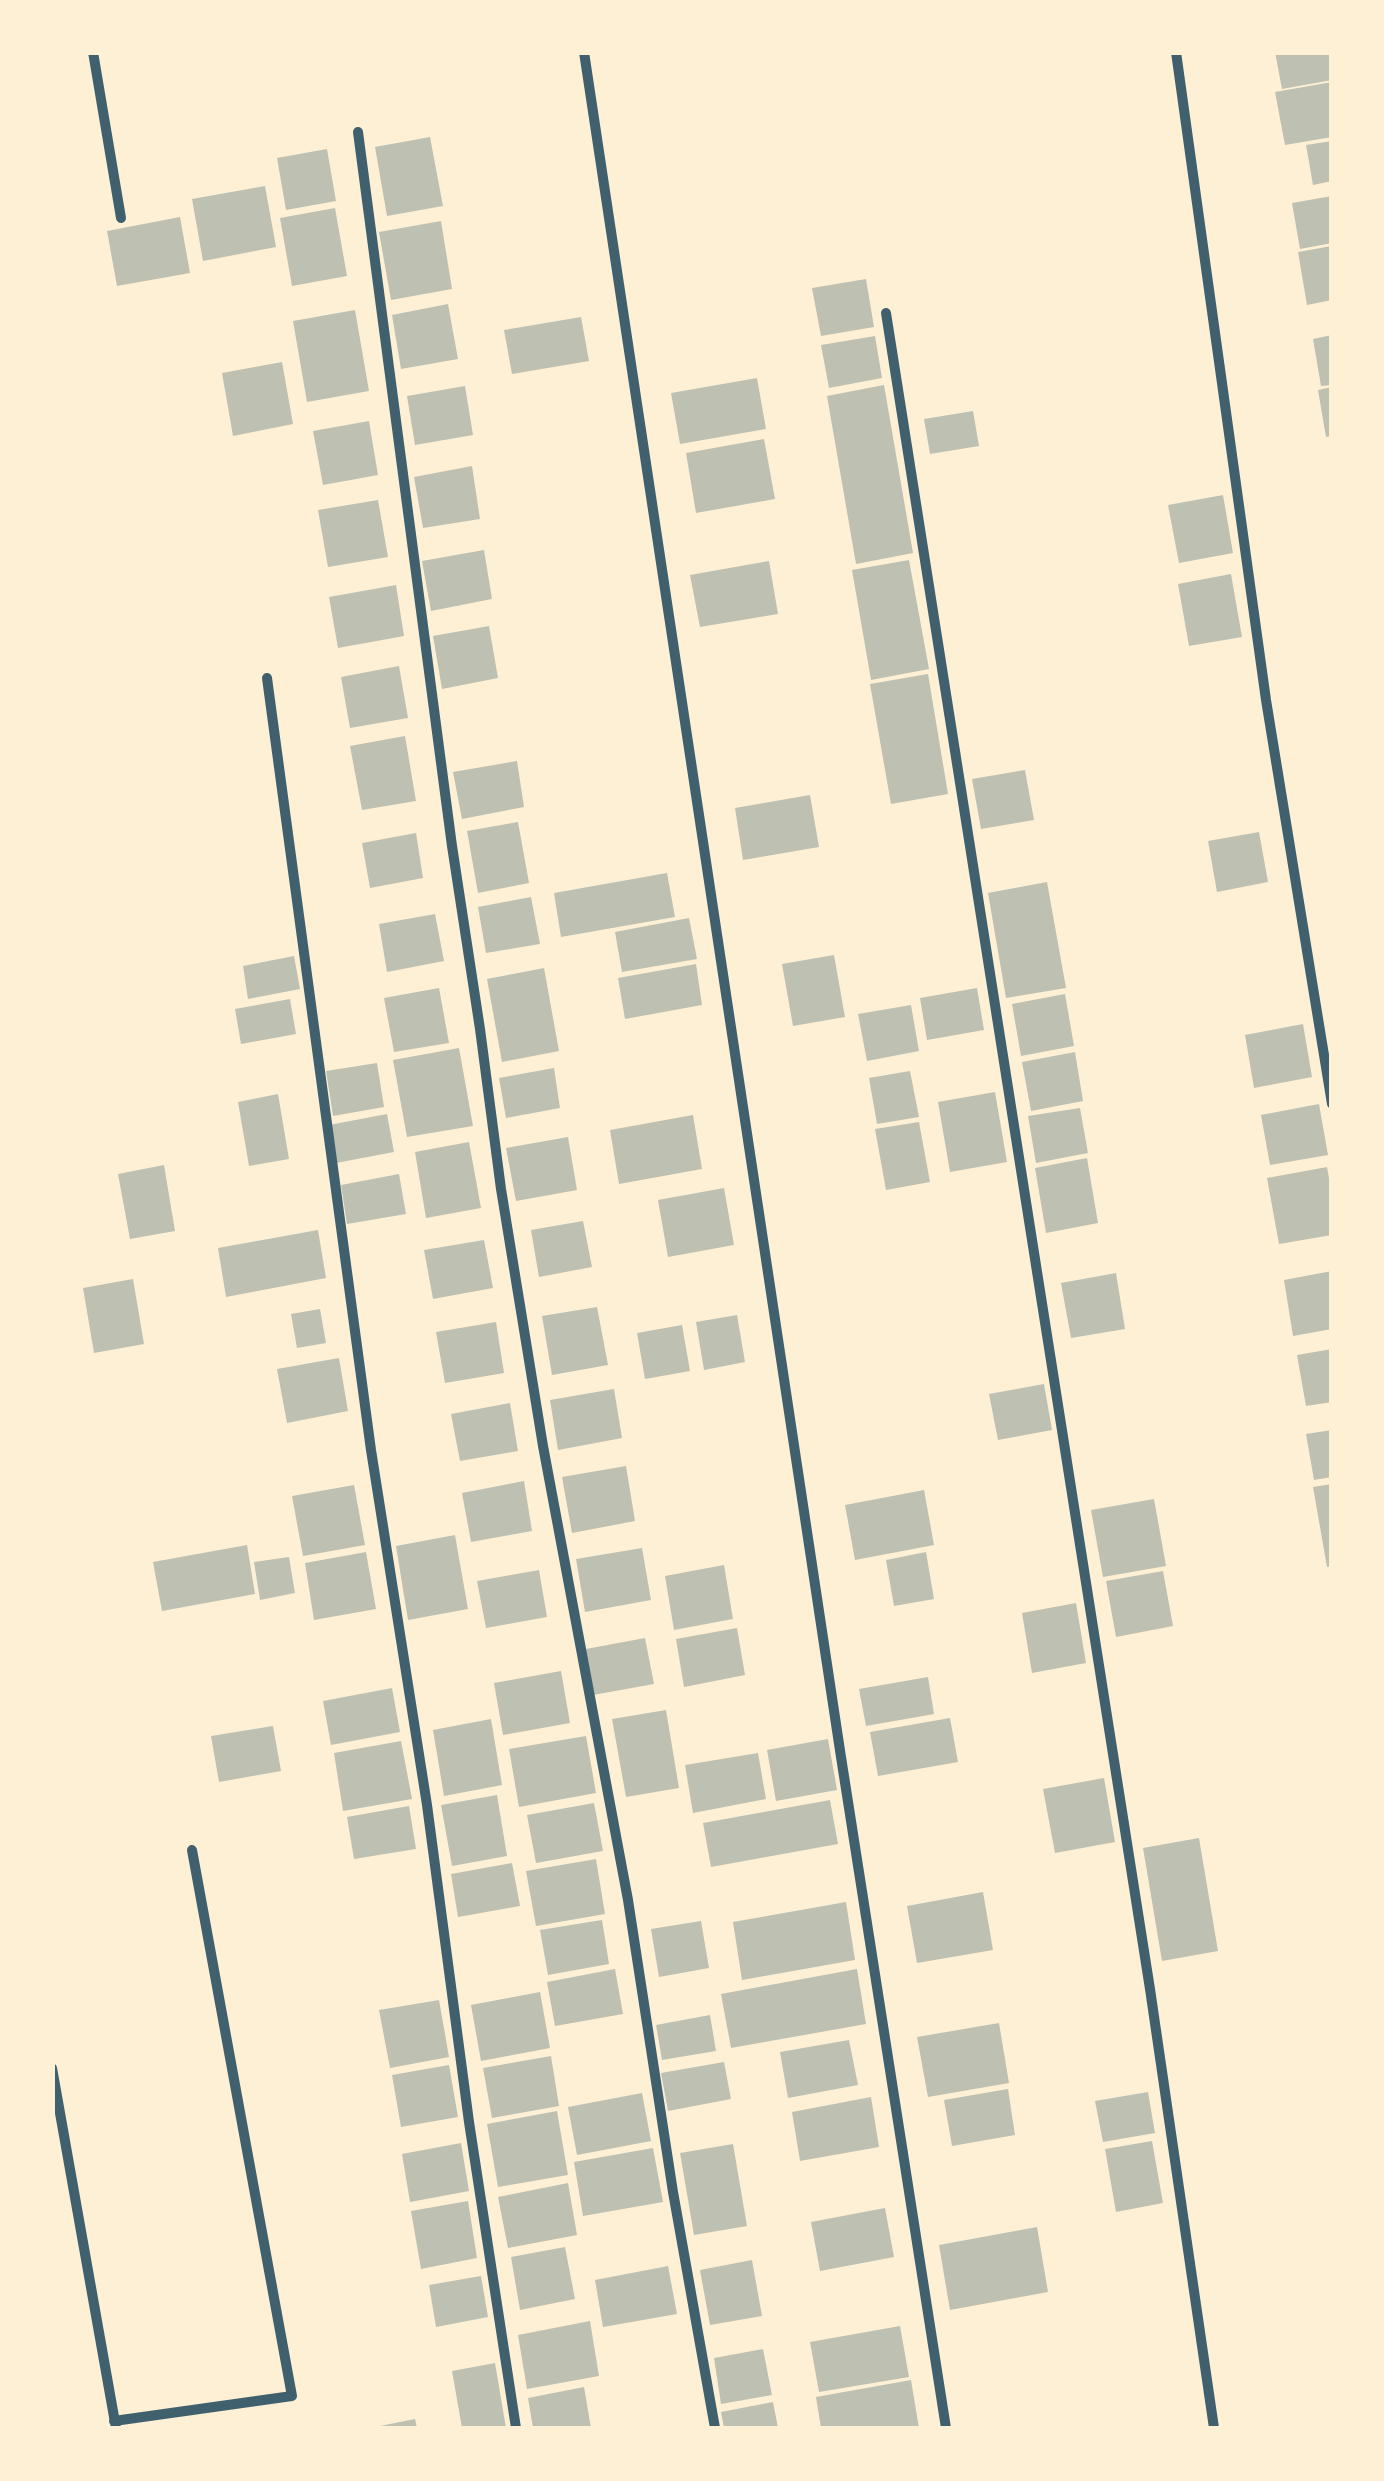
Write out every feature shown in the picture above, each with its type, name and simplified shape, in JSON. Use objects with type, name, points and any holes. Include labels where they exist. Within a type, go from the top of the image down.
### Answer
[{"type":"street","points":[[93,52],[122,218]]},
{"type":"street","points":[[584,52],[946,2428]]},
{"type":"street","points":[[1176,52],[1266,700],[1332,1104]]},
{"type":"street","points":[[358,132],[501,1189],[543,1446],[628,1900],[715,2428]]},
{"type":"street","points":[[886,313],[1150,1989],[1214,2428]]},
{"type":"street","points":[[267,678],[368,1431],[427,1804],[469,2122],[516,2428]]},
{"type":"street","points":[[52,2068],[115,2424],[292,2396],[192,1850]]},
{"type":"building","points":[[1275,52],[1332,52],[1332,80],[1282,89]]},
{"type":"building","points":[[1332,82],[1332,137],[1285,145],[1275,92]]},
{"type":"building","points":[[430,137],[443,206],[387,216],[375,147]]},
{"type":"building","points":[[1332,141],[1332,181],[1313,185],[1306,145]]},
{"type":"building","points":[[327,149],[336,201],[286,210],[277,158]]},
{"type":"building","points":[[265,186],[276,247],[203,261],[192,199]]},
{"type":"building","points":[[1332,196],[1332,243],[1300,249],[1292,203]]},
{"type":"building","points":[[335,208],[347,276],[292,286],[280,218]]},
{"type":"building","points":[[180,217],[190,273],[117,286],[107,231]]},
{"type":"building","points":[[441,221],[452,289],[391,300],[379,232]]},
{"type":"building","points":[[1332,246],[1332,300],[1307,305],[1298,252]]},
{"type":"building","points":[[866,279],[874,327],[821,336],[812,288]]},
{"type":"building","points":[[448,304],[458,359],[401,369],[392,315]]},
{"type":"building","points":[[355,310],[369,391],[307,402],[293,321]]},
{"type":"building","points":[[581,317],[589,361],[512,374],[504,330]]},
{"type":"building","points":[[1332,335],[1332,385],[1321,386],[1313,339]]},
{"type":"building","points":[[875,336],[882,378],[829,388],[821,345]]},
{"type":"building","points":[[282,362],[293,424],[233,436],[222,373]]},
{"type":"building","points":[[757,378],[766,429],[680,444],[671,393]]},
{"type":"building","points":[[884,385],[913,553],[856,564],[827,396]]},
{"type":"building","points":[[465,386],[473,435],[415,445],[407,396]]},
{"type":"building","points":[[1332,387],[1332,436],[1326,437],[1318,390]]},
{"type":"building","points":[[973,411],[979,446],[930,454],[924,419]]},
{"type":"building","points":[[369,421],[378,475],[323,485],[313,431]]},
{"type":"building","points":[[764,439],[775,499],[696,513],[686,453]]},
{"type":"building","points":[[472,466],[480,519],[423,528],[414,477]]},
{"type":"building","points":[[1223,495],[1233,553],[1179,563],[1168,505]]},
{"type":"building","points":[[378,500],[388,557],[328,567],[318,510]]},
{"type":"building","points":[[484,550],[492,599],[431,611],[422,561]]},
{"type":"building","points":[[909,560],[929,669],[871,680],[852,570]]},
{"type":"building","points":[[769,561],[778,614],[700,627],[690,575]]},
{"type":"building","points":[[1231,574],[1242,637],[1189,646],[1178,584]]},
{"type":"building","points":[[396,585],[404,636],[338,648],[329,597]]},
{"type":"building","points":[[489,626],[498,678],[442,689],[433,636]]},
{"type":"building","points":[[399,666],[408,718],[350,728],[341,677]]},
{"type":"building","points":[[928,674],[948,794],[891,804],[870,684]]},
{"type":"building","points":[[405,736],[416,801],[362,810],[350,746]]},
{"type":"building","points":[[517,761],[524,807],[462,819],[453,772]]},
{"type":"building","points":[[1025,770],[1034,820],[981,829],[972,779]]},
{"type":"building","points":[[810,795],[819,847],[743,860],[735,808]]},
{"type":"building","points":[[518,822],[529,883],[478,893],[467,831]]},
{"type":"building","points":[[1259,832],[1268,882],[1217,892],[1208,841]]},
{"type":"building","points":[[416,833],[423,878],[370,888],[362,843]]},
{"type":"building","points":[[667,873],[675,917],[561,937],[554,893]]},
{"type":"building","points":[[1047,882],[1066,988],[1006,998],[988,893]]},
{"type":"building","points":[[531,897],[540,944],[486,953],[478,907]]},
{"type":"building","points":[[435,914],[444,961],[387,972],[379,924]]},
{"type":"building","points":[[689,918],[697,959],[622,972],[615,932]]},
{"type":"building","points":[[834,955],[845,1017],[793,1026],[782,964]]},
{"type":"building","points":[[294,956],[300,989],[248,999],[243,966]]},
{"type":"building","points":[[696,964],[702,1005],[625,1019],[618,978]]},
{"type":"building","points":[[544,968],[559,1051],[502,1062],[487,979]]},
{"type":"building","points":[[439,988],[449,1043],[394,1052],[384,998]]},
{"type":"building","points":[[977,988],[984,1030],[927,1040],[920,998]]},
{"type":"building","points":[[1065,994],[1074,1046],[1021,1056],[1012,1004]]},
{"type":"building","points":[[290,999],[296,1034],[241,1044],[235,1009]]},
{"type":"building","points":[[911,1005],[919,1051],[867,1061],[858,1014]]},
{"type":"building","points":[[1303,1024],[1312,1077],[1254,1088],[1245,1035]]},
{"type":"building","points":[[459,1048],[473,1126],[407,1137],[393,1060]]},
{"type":"building","points":[[1075,1052],[1083,1101],[1031,1111],[1022,1062]]},
{"type":"building","points":[[377,1063],[384,1107],[333,1116],[326,1071]]},
{"type":"building","points":[[554,1068],[560,1108],[506,1118],[499,1078]]},
{"type":"building","points":[[910,1071],[919,1117],[877,1124],[869,1078]]},
{"type":"building","points":[[995,1092],[1007,1162],[950,1172],[938,1102]]},
{"type":"building","points":[[278,1094],[289,1159],[249,1166],[238,1102]]},
{"type":"building","points":[[1319,1104],[1328,1155],[1270,1165],[1261,1115]]},
{"type":"building","points":[[1080,1108],[1088,1153],[1036,1163],[1028,1116]]},
{"type":"building","points":[[387,1114],[394,1152],[336,1163],[329,1125]]},
{"type":"building","points":[[693,1115],[702,1169],[619,1184],[610,1130]]},
{"type":"building","points":[[919,1122],[930,1182],[886,1190],[875,1129]]},
{"type":"building","points":[[568,1137],[577,1190],[516,1201],[506,1148]]},
{"type":"building","points":[[469,1142],[481,1208],[426,1218],[415,1152]]},
{"type":"building","points":[[1087,1158],[1098,1223],[1046,1233],[1035,1168]]},
{"type":"building","points":[[164,1165],[175,1231],[130,1239],[118,1174]]},
{"type":"building","points":[[1327,1167],[1332,1235],[1279,1244],[1267,1178]]},
{"type":"building","points":[[399,1174],[406,1214],[347,1224],[341,1185]]},
{"type":"building","points":[[724,1188],[734,1245],[668,1257],[658,1200]]},
{"type":"building","points":[[583,1221],[592,1267],[539,1277],[531,1230]]},
{"type":"building","points":[[318,1230],[326,1278],[226,1297],[218,1248]]},
{"type":"building","points":[[484,1240],[493,1288],[433,1299],[424,1250]]},
{"type":"building","points":[[1332,1271],[1332,1329],[1293,1336],[1284,1280]]},
{"type":"building","points":[[1116,1273],[1125,1329],[1071,1338],[1061,1283]]},
{"type":"building","points":[[133,1279],[144,1344],[94,1353],[83,1288]]},
{"type":"building","points":[[597,1307],[608,1365],[552,1375],[542,1316]]},
{"type":"building","points":[[320,1309],[326,1343],[297,1348],[291,1314]]},
{"type":"building","points":[[737,1315],[745,1362],[704,1370],[696,1322]]},
{"type":"building","points":[[496,1322],[504,1373],[445,1383],[436,1332]]},
{"type":"building","points":[[682,1325],[690,1371],[645,1379],[637,1333]]},
{"type":"building","points":[[1332,1349],[1332,1402],[1306,1406],[1297,1355]]},
{"type":"building","points":[[339,1358],[348,1411],[287,1423],[277,1369]]},
{"type":"building","points":[[1044,1384],[1052,1430],[998,1440],[989,1394]]},
{"type":"building","points":[[614,1389],[622,1438],[558,1450],[550,1400]]},
{"type":"building","points":[[510,1403],[518,1451],[460,1461],[451,1414]]},
{"type":"building","points":[[1332,1430],[1332,1477],[1314,1480],[1306,1434]]},
{"type":"building","points":[[626,1466],[635,1521],[572,1533],[562,1477]]},
{"type":"building","points":[[524,1481],[532,1531],[471,1542],[462,1493]]},
{"type":"building","points":[[1332,1484],[1332,1566],[1327,1567],[1313,1487]]},
{"type":"building","points":[[354,1485],[365,1545],[303,1556],[292,1496]]},
{"type":"building","points":[[924,1490],[934,1545],[855,1560],[845,1505]]},
{"type":"building","points":[[1154,1499],[1166,1566],[1103,1577],[1091,1510]]},
{"type":"building","points":[[455,1535],[468,1609],[408,1620],[396,1546]]},
{"type":"building","points":[[247,1545],[255,1594],[162,1611],[153,1562]]},
{"type":"building","points":[[642,1548],[651,1600],[585,1612],[576,1559]]},
{"type":"building","points":[[366,1552],[376,1609],[314,1620],[305,1563]]},
{"type":"building","points":[[926,1552],[934,1599],[894,1606],[886,1560]]},
{"type":"building","points":[[289,1557],[295,1593],[260,1600],[254,1562]]},
{"type":"building","points":[[724,1565],[733,1619],[674,1630],[665,1576]]},
{"type":"building","points":[[539,1570],[547,1617],[486,1628],[477,1581]]},
{"type":"building","points":[[1163,1571],[1173,1626],[1116,1637],[1106,1581]]},
{"type":"building","points":[[1076,1603],[1086,1663],[1032,1673],[1022,1613]]},
{"type":"building","points":[[737,1628],[745,1675],[684,1687],[676,1639]]},
{"type":"building","points":[[645,1638],[654,1684],[593,1695],[586,1649]]},
{"type":"building","points":[[561,1671],[570,1723],[503,1735],[494,1683]]},
{"type":"building","points":[[928,1677],[934,1714],[866,1726],[859,1689]]},
{"type":"building","points":[[392,1688],[400,1732],[331,1745],[323,1701]]},
{"type":"building","points":[[666,1710],[679,1788],[626,1797],[612,1719]]},
{"type":"building","points":[[950,1718],[958,1762],[878,1776],[870,1732]]},
{"type":"building","points":[[491,1719],[502,1785],[444,1796],[433,1730]]},
{"type":"building","points":[[273,1726],[281,1771],[219,1782],[211,1736]]},
{"type":"building","points":[[586,1736],[596,1793],[519,1807],[509,1749]]},
{"type":"building","points":[[828,1739],[837,1790],[776,1801],[767,1750]]},
{"type":"building","points":[[401,1741],[412,1799],[343,1811],[334,1753]]},
{"type":"building","points":[[758,1753],[766,1799],[693,1813],[685,1765]]},
{"type":"building","points":[[1104,1778],[1115,1842],[1055,1853],[1043,1789]]},
{"type":"building","points":[[497,1795],[507,1856],[452,1866],[441,1805]]},
{"type":"building","points":[[830,1800],[838,1844],[711,1867],[703,1823]]},
{"type":"building","points":[[594,1803],[603,1851],[536,1863],[527,1815]]},
{"type":"building","points":[[409,1806],[416,1849],[354,1859],[347,1817]]},
{"type":"building","points":[[1199,1838],[1218,1951],[1162,1961],[1143,1848]]},
{"type":"building","points":[[596,1859],[605,1914],[536,1926],[526,1871]]},
{"type":"building","points":[[512,1863],[520,1906],[458,1917],[451,1874]]},
{"type":"building","points":[[983,1892],[993,1950],[917,1963],[907,1906]]},
{"type":"building","points":[[846,1902],[855,1960],[742,1980],[733,1922]]},
{"type":"building","points":[[602,1920],[609,1964],[548,1975],[540,1930]]},
{"type":"building","points":[[701,1921],[709,1968],[659,1977],[651,1929]]},
{"type":"building","points":[[615,1969],[623,2014],[555,2026],[547,1982]]},
{"type":"building","points":[[857,1969],[866,2024],[731,2048],[721,1994]]},
{"type":"building","points":[[540,1992],[550,2048],[481,2061],[471,2005]]},
{"type":"building","points":[[439,2000],[449,2057],[390,2068],[379,2010]]},
{"type":"building","points":[[710,2015],[716,2051],[662,2060],[656,2025]]},
{"type":"building","points":[[999,2023],[1009,2083],[928,2097],[917,2037]]},
{"type":"building","points":[[849,2040],[858,2085],[788,2098],[780,2052]]},
{"type":"building","points":[[551,2056],[559,2106],[492,2118],[483,2068]]},
{"type":"building","points":[[724,2062],[731,2099],[668,2111],[661,2073]]},
{"type":"building","points":[[449,2065],[458,2117],[401,2127],[392,2075]]},
{"type":"building","points":[[1008,2089],[1015,2135],[952,2146],[944,2100]]},
{"type":"building","points":[[1148,2092],[1155,2133],[1103,2142],[1095,2101]]},
{"type":"building","points":[[642,2093],[651,2141],[577,2155],[568,2107]]},
{"type":"building","points":[[871,2097],[879,2147],[800,2161],[792,2112]]},
{"type":"building","points":[[557,2111],[568,2175],[498,2187],[487,2124]]},
{"type":"building","points":[[1152,2141],[1163,2203],[1116,2212],[1105,2149]]},
{"type":"building","points":[[461,2143],[469,2191],[410,2202],[402,2154]]},
{"type":"building","points":[[733,2144],[747,2226],[694,2235],[680,2153]]},
{"type":"building","points":[[653,2148],[663,2202],[583,2216],[574,2162]]},
{"type":"building","points":[[568,2183],[577,2235],[508,2248],[498,2197]]},
{"type":"building","points":[[468,2201],[477,2258],[421,2269],[411,2211]]},
{"type":"building","points":[[885,2208],[894,2257],[820,2271],[811,2222]]},
{"type":"building","points":[[1037,2227],[1048,2292],[950,2310],[939,2245]]},
{"type":"building","points":[[565,2247],[575,2299],[520,2310],[511,2257]]},
{"type":"building","points":[[752,2260],[762,2316],[710,2325],[700,2270]]},
{"type":"building","points":[[668,2266],[677,2314],[603,2327],[595,2280]]},
{"type":"building","points":[[481,2276],[488,2317],[436,2327],[429,2285]]},
{"type":"building","points":[[590,2321],[599,2376],[527,2389],[518,2335]]},
{"type":"building","points":[[900,2326],[909,2377],[819,2392],[810,2342]]},
{"type":"building","points":[[763,2349],[772,2395],[721,2404],[714,2358]]},
{"type":"building","points":[[495,2363],[506,2428],[462,2428],[452,2371]]},
{"type":"building","points":[[911,2380],[919,2428],[821,2428],[816,2397]]},
{"type":"building","points":[[584,2387],[591,2428],[533,2428],[528,2398]]},
{"type":"building","points":[[773,2402],[778,2428],[724,2428],[721,2412]]},
{"type":"building","points":[[415,2419],[417,2428],[375,2428],[375,2427]]}]
